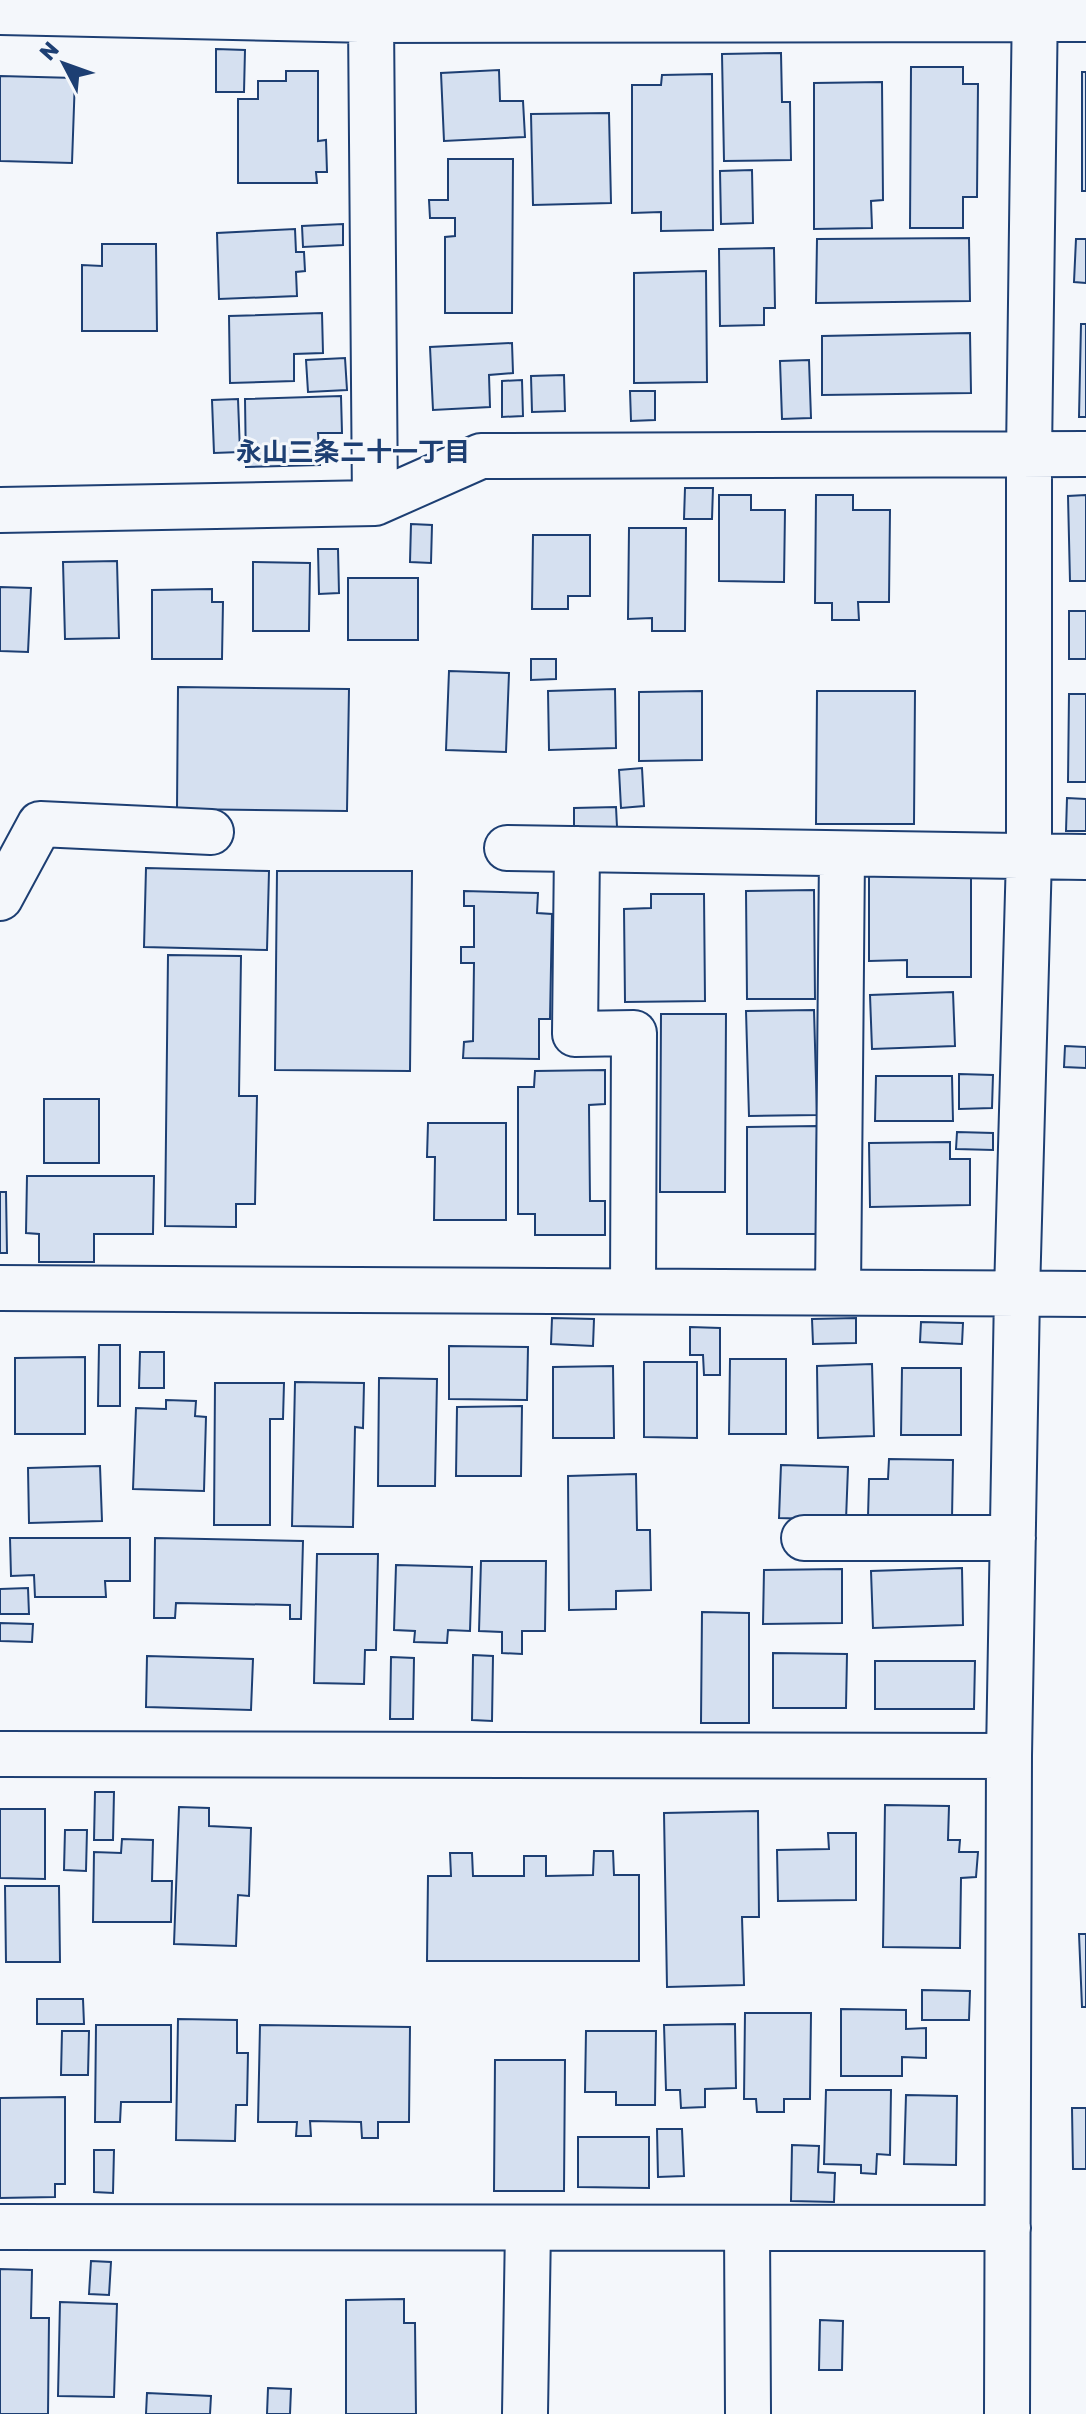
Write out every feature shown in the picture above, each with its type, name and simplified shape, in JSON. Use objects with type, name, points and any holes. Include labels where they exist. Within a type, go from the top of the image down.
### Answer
[{"type":"street","points":[[1007,2414],[1009,1756],[1029,856],[1029,454],[1035,10]]},
{"type":"street","points":[[0,12],[371,20],[1035,10],[1086,19]]},
{"type":"street","points":[[371,20],[375,503]]},
{"type":"street","points":[[0,510],[375,503],[481,456],[1086,454]]},
{"type":"street","points":[[0,898],[40,824],[211,832]]},
{"type":"street","points":[[507,848],[1086,857]]},
{"type":"street","points":[[577,849],[575,1034],[634,1033],[633,1291]]},
{"type":"street","points":[[838,1292],[842,854]]},
{"type":"street","points":[[0,1288],[1086,1294]]},
{"type":"street","points":[[804,1538],[1013,1538]]},
{"type":"street","points":[[0,1754],[1009,1756]]},
{"type":"street","points":[[0,2227],[1008,2228]]},
{"type":"street","points":[[525,2414],[528,2228]]},
{"type":"street","points":[[747,2228],[748,2414]]},
{"type":"building","points":[[216,49],[245,50],[244,92],[216,92]]},
{"type":"building","points":[[781,53],[782,102],[790,102],[791,160],[724,161],[722,54]]},
{"type":"building","points":[[911,67],[963,67],[963,84],[978,84],[977,197],[963,197],[963,228],[910,228]]},
{"type":"building","points":[[499,70],[500,101],[523,101],[525,137],[444,141],[441,73]]},
{"type":"building","points":[[286,71],[318,71],[318,141],[326,140],[327,172],[316,172],[317,183],[238,183],[238,99],[258,99],[258,81],[286,81]]},
{"type":"building","points":[[1082,72],[1086,72],[1086,191],[1082,191]]},
{"type":"building","points":[[712,74],[713,230],[661,231],[661,212],[632,213],[632,85],[661,85],[662,75]]},
{"type":"building","points":[[0,76],[75,78],[72,163],[0,161]]},
{"type":"building","points":[[882,82],[883,200],[871,201],[872,228],[814,229],[814,83]]},
{"type":"building","points":[[609,113],[611,203],[533,205],[531,114]]},
{"type":"building","points":[[448,159],[513,159],[512,313],[445,313],[445,237],[455,236],[455,218],[430,218],[429,200],[448,200]]},
{"type":"building","points":[[752,170],[753,223],[721,224],[720,171]]},
{"type":"building","points":[[343,224],[343,245],[303,247],[302,226]]},
{"type":"building","points":[[295,229],[296,252],[304,252],[305,271],[296,272],[297,296],[219,299],[217,233]]},
{"type":"building","points":[[969,238],[970,301],[816,303],[817,239]]},
{"type":"building","points":[[1076,239],[1086,239],[1086,283],[1074,282]]},
{"type":"building","points":[[102,244],[156,244],[157,331],[82,331],[82,265],[102,266]]},
{"type":"building","points":[[774,248],[775,308],[764,308],[764,325],[720,326],[719,249]]},
{"type":"building","points":[[706,271],[707,382],[634,383],[634,273]]},
{"type":"building","points":[[322,313],[323,353],[294,354],[294,381],[230,383],[229,316]]},
{"type":"building","points":[[1081,324],[1086,324],[1086,417],[1079,417]]},
{"type":"building","points":[[970,333],[971,393],[822,395],[822,336]]},
{"type":"building","points":[[512,343],[513,373],[489,375],[490,407],[433,410],[430,347]]},
{"type":"building","points":[[345,358],[347,390],[308,392],[306,360]]},
{"type":"building","points":[[809,360],[811,418],[782,419],[780,361]]},
{"type":"building","points":[[564,375],[565,411],[532,412],[531,376]]},
{"type":"building","points":[[522,380],[523,416],[502,417],[502,381]]},
{"type":"building","points":[[630,391],[655,391],[655,420],[631,421]]},
{"type":"building","points":[[341,396],[342,433],[318,433],[320,465],[246,467],[245,399]]},
{"type":"building","points":[[238,399],[240,452],[214,453],[212,400]]},
{"type":"building","points":[[685,488],[713,488],[712,519],[684,519]]},
{"type":"building","points":[[719,495],[751,495],[751,510],[785,510],[784,582],[719,581]]},
{"type":"building","points":[[816,495],[853,495],[853,510],[890,510],[889,602],[858,602],[859,620],[832,620],[832,603],[815,603]]},
{"type":"building","points":[[1086,495],[1086,581],[1070,581],[1068,496]]},
{"type":"building","points":[[411,524],[432,525],[431,563],[410,562]]},
{"type":"building","points":[[629,528],[686,528],[685,631],[652,631],[652,618],[628,619]]},
{"type":"building","points":[[533,535],[590,535],[590,596],[568,596],[568,609],[532,609]]},
{"type":"building","points":[[318,549],[338,549],[339,593],[319,594]]},
{"type":"building","points":[[117,561],[119,638],[65,639],[63,562]]},
{"type":"building","points":[[253,562],[310,563],[309,631],[253,631]]},
{"type":"building","points":[[348,578],[418,578],[418,640],[348,640]]},
{"type":"building","points":[[0,587],[31,588],[28,652],[0,651]]},
{"type":"building","points":[[212,589],[212,602],[223,602],[222,659],[152,659],[152,590]]},
{"type":"building","points":[[1069,611],[1086,611],[1086,659],[1069,659]]},
{"type":"building","points":[[531,659],[556,659],[556,679],[531,680]]},
{"type":"building","points":[[449,671],[509,673],[506,752],[446,750]]},
{"type":"building","points":[[178,687],[349,689],[347,811],[177,809]]},
{"type":"building","points":[[615,689],[616,748],[549,750],[548,691]]},
{"type":"building","points":[[702,691],[702,760],[639,761],[639,692]]},
{"type":"building","points":[[817,691],[915,691],[914,824],[816,824]]},
{"type":"building","points":[[1069,694],[1086,694],[1086,782],[1068,782]]},
{"type":"building","points":[[642,768],[644,806],[621,808],[619,770]]},
{"type":"building","points":[[1067,798],[1086,799],[1086,831],[1066,831]]},
{"type":"building","points":[[616,807],[617,827],[574,828],[574,808]]},
{"type":"building","points":[[146,868],[269,871],[267,950],[144,947]]},
{"type":"building","points":[[971,869],[971,977],[907,977],[907,960],[869,961],[869,871]]},
{"type":"building","points":[[277,871],[412,871],[410,1071],[275,1070]]},
{"type":"building","points":[[814,890],[815,999],[747,999],[746,891]]},
{"type":"building","points":[[464,891],[538,893],[537,913],[552,914],[550,1019],[539,1019],[539,1059],[463,1058],[464,1042],[473,1041],[474,963],[461,963],[461,947],[474,947],[474,906],[464,906]]},
{"type":"building","points":[[651,894],[704,894],[705,1001],[625,1002],[624,909],[651,908]]},
{"type":"building","points":[[168,955],[241,956],[239,1096],[257,1096],[255,1204],[236,1204],[236,1227],[165,1226]]},
{"type":"building","points":[[953,992],[955,1046],[872,1049],[870,995]]},
{"type":"building","points":[[814,1010],[817,1115],[749,1116],[746,1011]]},
{"type":"building","points":[[661,1014],[726,1014],[725,1192],[660,1192]]},
{"type":"building","points":[[1065,1046],[1086,1047],[1086,1068],[1064,1067]]},
{"type":"building","points":[[605,1070],[605,1104],[589,1105],[590,1201],[605,1201],[605,1235],[535,1235],[535,1214],[518,1214],[518,1087],[534,1087],[535,1071]]},
{"type":"building","points":[[959,1074],[993,1075],[992,1108],[959,1109]]},
{"type":"building","points":[[876,1076],[952,1076],[953,1121],[875,1121]]},
{"type":"building","points":[[44,1099],[99,1099],[99,1163],[44,1163]]},
{"type":"building","points":[[428,1123],[506,1123],[506,1220],[434,1220],[435,1157],[427,1157]]},
{"type":"building","points":[[817,1126],[816,1234],[747,1234],[747,1127]]},
{"type":"building","points":[[957,1132],[993,1133],[993,1150],[956,1149]]},
{"type":"building","points":[[950,1142],[950,1159],[970,1159],[970,1205],[870,1207],[869,1143]]},
{"type":"building","points":[[27,1176],[154,1176],[153,1234],[94,1234],[94,1262],[39,1262],[39,1234],[26,1233]]},
{"type":"building","points":[[0,1192],[6,1192],[7,1253],[0,1253]]},
{"type":"building","points":[[552,1318],[594,1319],[593,1346],[551,1344]]},
{"type":"building","points":[[856,1318],[856,1343],[813,1344],[812,1319]]},
{"type":"building","points":[[921,1322],[963,1323],[962,1344],[920,1342]]},
{"type":"building","points":[[690,1327],[720,1328],[720,1375],[704,1375],[703,1355],[690,1355]]},
{"type":"building","points":[[99,1345],[120,1345],[120,1406],[98,1406]]},
{"type":"building","points":[[449,1346],[528,1347],[527,1400],[449,1399]]},
{"type":"building","points":[[140,1352],[164,1352],[164,1388],[139,1388]]},
{"type":"building","points":[[85,1357],[85,1434],[15,1434],[15,1358]]},
{"type":"building","points":[[730,1359],[786,1359],[786,1434],[729,1434]]},
{"type":"building","points":[[644,1362],[697,1362],[697,1438],[644,1437]]},
{"type":"building","points":[[872,1364],[874,1436],[818,1438],[817,1366]]},
{"type":"building","points":[[613,1366],[614,1438],[553,1438],[553,1367]]},
{"type":"building","points":[[902,1368],[961,1368],[961,1435],[901,1435]]},
{"type":"building","points":[[379,1378],[437,1379],[435,1486],[378,1486]]},
{"type":"building","points":[[295,1382],[364,1383],[363,1428],[355,1427],[353,1527],[292,1526]]},
{"type":"building","points":[[215,1383],[284,1383],[283,1419],[270,1419],[270,1525],[214,1525]]},
{"type":"building","points":[[166,1400],[196,1401],[195,1416],[206,1417],[204,1491],[133,1489],[136,1408],[166,1409]]},
{"type":"building","points":[[522,1406],[521,1476],[456,1476],[457,1407]]},
{"type":"building","points":[[889,1459],[953,1460],[952,1519],[868,1517],[869,1479],[888,1479]]},
{"type":"building","points":[[781,1465],[848,1467],[846,1520],[779,1518]]},
{"type":"building","points":[[100,1466],[102,1521],[29,1523],[28,1468]]},
{"type":"building","points":[[636,1474],[637,1530],[650,1530],[651,1590],[616,1591],[616,1609],[569,1610],[568,1476]]},
{"type":"building","points":[[10,1538],[130,1538],[130,1581],[105,1581],[106,1597],[35,1597],[34,1575],[11,1576]]},
{"type":"building","points":[[155,1538],[303,1541],[301,1619],[290,1619],[290,1605],[176,1603],[175,1618],[154,1618]]},
{"type":"building","points":[[317,1554],[378,1554],[376,1650],[365,1650],[364,1684],[314,1683]]},
{"type":"building","points":[[481,1561],[546,1561],[545,1631],[522,1631],[522,1654],[502,1653],[502,1632],[479,1631]]},
{"type":"building","points":[[396,1565],[472,1567],[470,1631],[448,1630],[447,1643],[414,1642],[415,1631],[394,1630]]},
{"type":"building","points":[[962,1568],[963,1625],[873,1628],[871,1571]]},
{"type":"building","points":[[842,1569],[842,1623],[763,1624],[764,1570]]},
{"type":"building","points":[[28,1588],[29,1614],[0,1614],[0,1589]]},
{"type":"building","points":[[702,1612],[749,1613],[749,1723],[701,1723]]},
{"type":"building","points":[[0,1623],[33,1624],[32,1642],[0,1641]]},
{"type":"building","points":[[773,1653],[847,1654],[846,1708],[773,1708]]},
{"type":"building","points":[[473,1655],[493,1656],[492,1721],[472,1720]]},
{"type":"building","points":[[147,1656],[253,1659],[251,1710],[146,1707]]},
{"type":"building","points":[[391,1657],[414,1658],[413,1719],[390,1719]]},
{"type":"building","points":[[875,1661],[975,1661],[974,1709],[875,1709]]},
{"type":"building","points":[[95,1792],[114,1792],[113,1840],[94,1840]]},
{"type":"building","points":[[885,1805],[949,1806],[948,1840],[960,1840],[959,1852],[978,1852],[976,1877],[961,1878],[960,1948],[883,1947]]},
{"type":"building","points":[[179,1807],[209,1808],[209,1826],[251,1828],[249,1896],[238,1895],[236,1946],[174,1944]]},
{"type":"building","points":[[0,1809],[45,1809],[45,1879],[0,1878]]},
{"type":"building","points":[[758,1811],[759,1917],[742,1917],[744,1985],[667,1987],[664,1813]]},
{"type":"building","points":[[65,1830],[87,1830],[86,1871],[64,1870]]},
{"type":"building","points":[[828,1833],[856,1833],[856,1900],[778,1901],[777,1850],[829,1849]]},
{"type":"building","points":[[122,1839],[153,1840],[152,1881],[172,1881],[171,1922],[93,1922],[94,1852],[121,1853]]},
{"type":"building","points":[[594,1851],[613,1851],[614,1875],[639,1875],[639,1961],[427,1961],[428,1876],[451,1876],[450,1853],[472,1853],[473,1876],[524,1876],[524,1856],[546,1856],[546,1876],[593,1875]]},
{"type":"building","points":[[5,1886],[59,1886],[60,1962],[6,1962]]},
{"type":"building","points":[[1079,1934],[1086,1934],[1086,2007],[1082,2007]]},
{"type":"building","points":[[922,1990],[970,1991],[969,2020],[922,2020]]},
{"type":"building","points":[[37,1999],[83,1999],[84,2024],[37,2024]]},
{"type":"building","points":[[841,2009],[906,2010],[906,2029],[926,2028],[926,2058],[902,2057],[902,2076],[841,2076]]},
{"type":"building","points":[[745,2013],[811,2013],[810,2099],[784,2099],[784,2112],[757,2112],[756,2099],[744,2099]]},
{"type":"building","points":[[178,2019],[237,2020],[237,2053],[248,2053],[247,2105],[236,2105],[235,2141],[176,2140]]},
{"type":"building","points":[[735,2024],[736,2088],[705,2089],[705,2107],[681,2108],[680,2090],[666,2090],[664,2025]]},
{"type":"building","points":[[96,2025],[171,2025],[171,2102],[121,2102],[120,2122],[95,2122]]},
{"type":"building","points":[[260,2025],[410,2027],[409,2122],[378,2122],[378,2138],[362,2138],[361,2122],[310,2121],[311,2136],[296,2136],[297,2122],[258,2122]]},
{"type":"building","points":[[62,2031],[89,2031],[88,2075],[61,2075]]},
{"type":"building","points":[[586,2031],[656,2031],[655,2105],[616,2105],[616,2092],[585,2092]]},
{"type":"building","points":[[495,2060],[565,2060],[564,2191],[494,2191]]},
{"type":"building","points":[[826,2090],[891,2090],[890,2155],[877,2154],[876,2174],[861,2173],[861,2165],[824,2164]]},
{"type":"building","points":[[906,2095],[957,2096],[956,2165],[904,2164]]},
{"type":"building","points":[[65,2097],[65,2184],[55,2184],[55,2197],[0,2198],[0,2098]]},
{"type":"building","points":[[1072,2108],[1086,2108],[1086,2169],[1073,2169]]},
{"type":"building","points":[[657,2129],[682,2129],[684,2176],[658,2177]]},
{"type":"building","points":[[578,2137],[649,2137],[649,2188],[578,2187]]},
{"type":"building","points":[[792,2145],[819,2146],[818,2172],[835,2173],[834,2202],[791,2201]]},
{"type":"building","points":[[94,2150],[114,2150],[113,2193],[94,2192]]},
{"type":"building","points":[[91,2261],[111,2262],[109,2295],[89,2294]]},
{"type":"building","points":[[0,2269],[32,2270],[31,2318],[49,2318],[48,2414],[0,2414]]},
{"type":"building","points":[[404,2299],[404,2323],[415,2323],[416,2414],[346,2414],[346,2300]]},
{"type":"building","points":[[60,2302],[117,2304],[114,2397],[58,2396]]},
{"type":"building","points":[[820,2320],[843,2321],[842,2370],[819,2370]]},
{"type":"building","points":[[268,2388],[291,2389],[290,2414],[267,2414]]},
{"type":"building","points":[[147,2393],[211,2396],[210,2414],[146,2414]]},
{"type":"district","name":"永山三条二十一丁目","points":[[353,452]]}]
